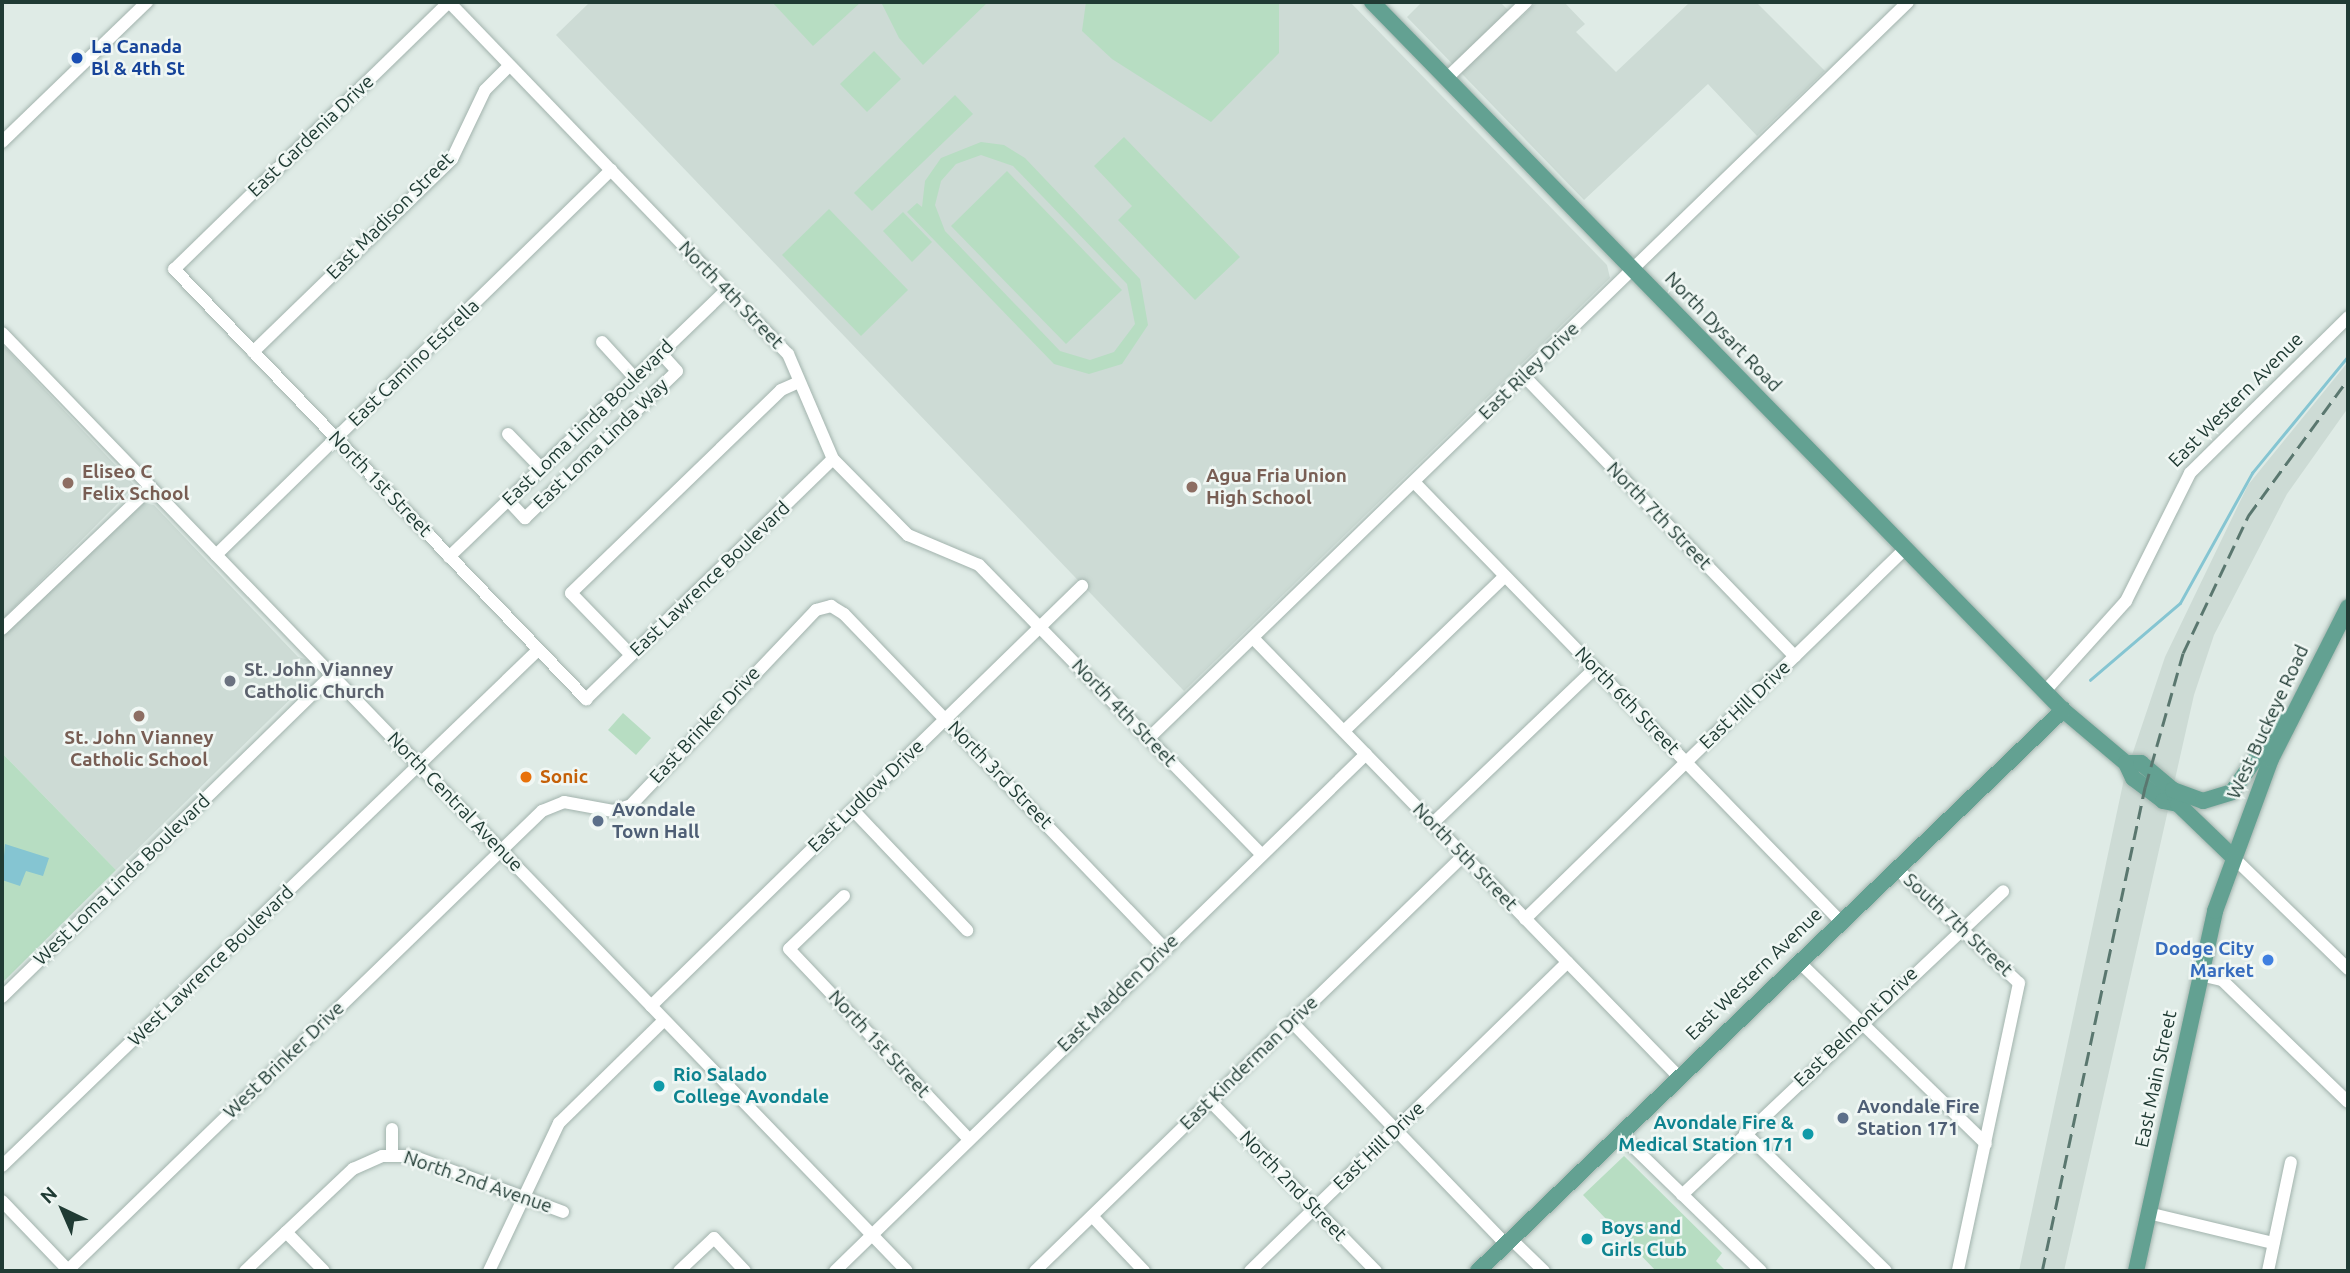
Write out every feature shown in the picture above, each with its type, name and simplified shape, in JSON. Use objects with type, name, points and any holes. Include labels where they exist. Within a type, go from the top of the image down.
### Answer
[{"type":"main road","name":"North Dysart Road","points":[[1372,2],[2063,710],[2126,763],[2141,764],[2233,857]]},
{"type":"main road","name":"West Buckeye Road","points":[[2233,857],[2294,708],[2348,607]]},
{"type":"main road","points":[[2175,797],[2203,800],[2232,792],[2294,708]]},
{"type":"main road","name":"East Western Avenue","points":[[1478,1271],[1840,920],[2063,710]]},
{"type":"main road","name":"East Main Street","points":[[2136,1271],[2200,975],[2233,857]]},
{"type":"street","points":[[2,142],[147,2]]},
{"type":"street","name":"North 4th Street","points":[[449,2],[788,355],[833,459],[908,536],[979,565],[1261,854]]},
{"type":"street","name":"East Gardenia Drive","points":[[174,269],[449,2]]},
{"type":"street","points":[[1447,78],[1526,2]]},
{"type":"street","name":"East Riley Drive","points":[[1149,738],[1908,2]]},
{"type":"street","name":"East Madison Street","points":[[253,352],[452,159],[485,90],[509,66]]},
{"type":"street","name":"East Camino Estrella","points":[[216,555],[611,170]]},
{"type":"street","name":"North 1st Street","points":[[174,269],[586,699]]},
{"type":"street","name":"East Loma Linda Boulevard","points":[[449,557],[726,290]]},
{"type":"street","name":"East Western Avenue","points":[[2045,691],[2126,601],[2190,473],[2348,317]]},
{"type":"street","name":"North Central Avenue","points":[[2,333],[907,1271]]},
{"type":"street","points":[[603,342],[634,377]]},
{"type":"street","name":"East Loma Linda Way","points":[[508,500],[525,518],[535,509],[677,371],[661,353]]},
{"type":"street","name":"North 7th Street","points":[[1524,376],[1795,657]]},
{"type":"street","points":[[631,655],[571,593],[781,390],[799,382]]},
{"type":"street","points":[[508,434],[541,468]]},
{"type":"street","name":"East Lawrence Boulevard","points":[[586,699],[833,459]]},
{"type":"street","name":"North 6th Street","points":[[1414,482],[1840,920]]},
{"type":"street","points":[[2,629],[150,488]]},
{"type":"street","name":"East Hill Drive","points":[[1525,919],[1905,550]]},
{"type":"street","points":[[1344,731],[1505,576]]},
{"type":"street","name":"East Ludlow Drive","points":[[651,1006],[1082,586]]},
{"type":"street","name":"North 3rd Street","points":[[831,606],[946,718],[1164,948]]},
{"type":"street","name":"East Brinker Drive","points":[[501,850],[554,803],[612,811],[631,804],[721,704],[817,610],[831,606]]},
{"type":"street","name":"North 5th Street","points":[[1253,638],[1678,1076]]},
{"type":"street","points":[[420,766],[538,650]]},
{"type":"street","points":[[1433,823],[1595,668]]},
{"type":"street","name":"West Loma Linda Boulevard","points":[[2,997],[332,675]]},
{"type":"street","name":"East Madden Drive","points":[[835,1271],[869,1232],[1366,754]]},
{"type":"street","name":"West Lawrence Boulevard","points":[[2,1166],[420,766]]},
{"type":"street","points":[[853,810],[967,930]]},
{"type":"street","name":"West Brinker Drive","points":[[69,1271],[501,850]]},
{"type":"street","name":"East Kinderman Drive","points":[[1035,1271],[1464,855]]},
{"type":"street","points":[[2233,857],[2348,969]]},
{"type":"street","name":"South 7th Street","points":[[1896,868],[2019,983],[1986,1144]]},
{"type":"street","name":"East Belmont Drive","points":[[1682,1195],[1961,927],[2003,891]]},
{"type":"street","name":"North 1st Street","points":[[844,896],[789,949],[968,1139]]},
{"type":"street","points":[[1798,961],[1986,1144],[1958,1271]]},
{"type":"street","name":"East Hill Drive","points":[[1250,1271],[1568,962]]},
{"type":"street","points":[[2200,975],[2222,980],[2348,1102]]},
{"type":"street","points":[[489,1271],[559,1123],[664,1020]]},
{"type":"street","points":[[1292,1022],[1509,1241],[1544,1271]]},
{"type":"street","name":"North 2nd Street","points":[[1210,1101],[1376,1271]]},
{"type":"street","points":[[245,1271],[354,1169],[392,1154],[392,1129]]},
{"type":"street","points":[[1619,1133],[1761,1271]]},
{"type":"street","points":[[1745,1133],[1886,1271]]},
{"type":"street","name":"North 2nd Avenue","points":[[392,1154],[523,1196],[563,1212]]},
{"type":"street","points":[[2268,1271],[2291,1161]]},
{"type":"street","points":[[2,1200],[69,1271]]},
{"type":"street","points":[[2148,1213],[2273,1243]]},
{"type":"street","points":[[1091,1216],[1144,1271]]},
{"type":"street","points":[[286,1232],[324,1271]]},
{"type":"street","points":[[679,1271],[714,1238],[745,1271]]},
{"type":"shaded area","name":"Agua Fria Union High School","points":[[590,2],[1350,2],[1607,265],[1610,278],[1184,691],[556,35]]},
{"type":"shaded area","points":[[1422,2],[1500,2],[1518,20],[1537,2],[1564,2],[1585,24],[1576,32],[1616,72],[1690,2],[1756,2],[1825,71],[1757,136],[1708,84],[1584,200],[1407,17]]},
{"type":"shaded area","name":"Eliseo C Felix School","points":[[2,344],[135,486],[2,620]]},
{"type":"shaded area","points":[[2348,362],[2348,408],[2287,494],[2214,635],[2194,695],[2064,1271],[2019,1271],[2124,779],[2165,657],[2248,485]]},
{"type":"shaded area","name":"St. John Vianney Catholic School","points":[[144,503],[154,505],[298,657],[309,660],[316,674],[116,870],[2,753],[2,635]]},
{"type":"green space","points":[[772,2],[861,2],[813,46]]},
{"type":"green space","points":[[881,2],[988,2],[923,65],[899,38]]},
{"type":"green space","points":[[1086,2],[1279,2],[1279,53],[1211,122],[1112,59],[1082,31]]},
{"type":"green space","points":[[874,51],[901,79],[867,112],[840,84]]},
{"type":"green space","points":[[955,95],[973,114],[872,211],[854,193]]},
{"type":"green space","points":[[1124,137],[1240,257],[1195,300],[1118,220],[1132,206],[1094,166]]},
{"type":"green space","points":[[981,142],[1004,145],[1025,158],[1140,279],[1148,325],[1122,364],[1089,374],[1054,364],[907,212],[917,203],[922,207],[925,181],[941,158]],"holes":[[[981,155],[1013,166],[1127,284],[1135,324],[1114,352],[1090,360],[1060,351],[945,231],[935,205],[941,181],[956,164]]]},
{"type":"green space","points":[[1007,171],[1122,290],[1066,344],[951,226]]},
{"type":"green space","points":[[829,209],[908,290],[861,336],[782,255]]},
{"type":"green space","points":[[903,212],[932,242],[912,262],[883,231]]},
{"type":"green space","points":[[623,713],[651,738],[636,755],[608,730]]},
{"type":"green space","points":[[2,753],[116,870],[2,983]]},
{"type":"green space","points":[[1624,1156],[1722,1253],[1716,1261],[1726,1271],[1656,1271],[1583,1195]]},
{"type":"water","points":[[5,844],[49,858],[43,876],[26,871],[20,886],[2,880]]},
{"type":"waterway","points":[[2090,680],[2180,603],[2252,473],[2348,356]]},
{"type":"railway","points":[[2042,1271],[2145,787],[2183,653],[2248,516],[2348,379]]},
{"type":"place","name":"La Canada Bl & 4th St","points":[[77,58]]},
{"type":"place","name":"Eliseo C Felix School","points":[[68,483]]},
{"type":"place","name":"Agua Fria Union High School","points":[[1192,487]]},
{"type":"place","name":"St. John Vianney Catholic Church","points":[[230,681]]},
{"type":"place","name":"St. John Vianney Catholic School","points":[[139,716]]},
{"type":"place","name":"Sonic","points":[[526,777]]},
{"type":"place","name":"Avondale Town Hall","points":[[598,821]]},
{"type":"place","name":"Dodge City Market","points":[[2268,960]]},
{"type":"place","name":"Rio Salado College Avondale","points":[[659,1086]]},
{"type":"place","name":"Avondale Fire Station 171","points":[[1843,1118]]},
{"type":"place","name":"Avondale Fire & Medical Station 171","points":[[1808,1134]]},
{"type":"place","name":"Boys and Girls Club","points":[[1587,1239]]}]
